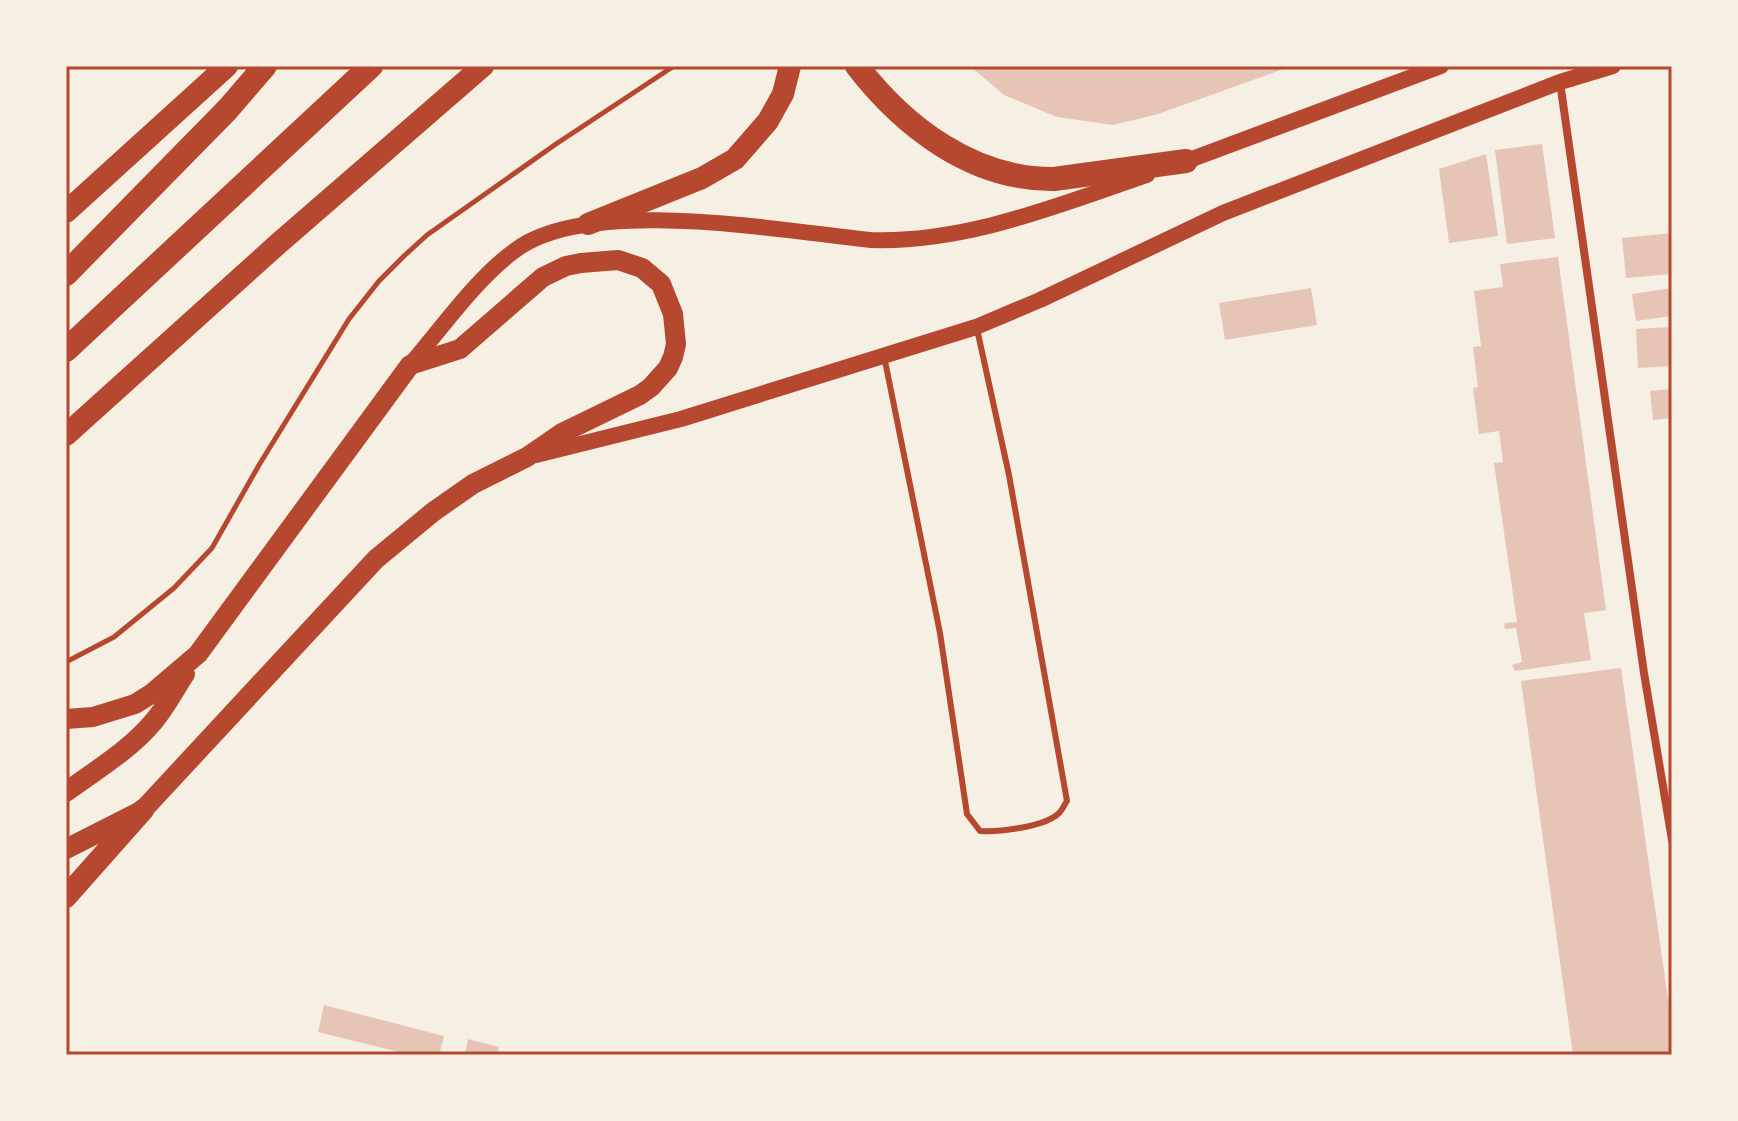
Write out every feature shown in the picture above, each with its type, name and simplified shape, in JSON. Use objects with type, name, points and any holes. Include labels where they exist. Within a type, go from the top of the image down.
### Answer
[{"type":"highway","points":[[66,212],[227,66]]},
{"type":"highway","points":[[66,274],[227,110],[265,66]]},
{"type":"highway","points":[[66,350],[371,66]]},
{"type":"highway","points":[[66,435],[279,243],[483,66]]},
{"type":"highway","points":[[588,224],[702,178],[735,159],[768,121],[783,94],[790,66]]},
{"type":"highway","points":[[857,66],[886,100],[923,133],[952,152],[991,168],[1039,179],[1054,179],[1186,161]]},
{"type":"highway","points":[[66,897],[143,810]]},
{"type":"main road","points":[[66,792],[104,766],[154,721],[198,654],[410,365],[481,282],[516,249],[538,237],[588,224],[666,220],[871,240],[914,239],[957,233],[1007,221],[1186,161],[1441,66]]},
{"type":"main road","points":[[527,457],[681,419],[976,327],[1223,213],[1560,82],[1613,66]]},
{"type":"main road","points":[[66,849],[143,810],[376,559],[433,512],[473,484],[527,457],[562,433],[640,395],[668,368],[676,344],[673,314],[668,296],[653,276],[642,268],[618,260],[566,266],[532,285],[460,349],[410,365]]},
{"type":"main road","points":[[66,719],[93,717],[135,704],[198,654]]},
{"type":"main road","points":[[66,867],[93,837]]},
{"type":"street","points":[[1560,82],[1644,673],[1672,840]]},
{"type":"lane","points":[[884,356],[940,633],[967,814],[980,831],[1001,832],[1032,825],[1060,814],[1067,801],[1009,475],[976,327]]},
{"type":"path","points":[[66,662],[114,637],[174,588],[212,548],[349,319],[404,256],[427,235],[556,144],[674,66]]},
{"type":"building","points":[[970,66],[1292,66],[1158,114],[1113,125],[1057,117],[1004,95]]},
{"type":"building","points":[[1542,144],[1555,238],[1507,244],[1495,150]]},
{"type":"building","points":[[1486,154],[1498,236],[1449,243],[1439,169]]},
{"type":"building","points":[[1672,233],[1672,274],[1626,278],[1622,238]]},
{"type":"building","points":[[1558,257],[1606,610],[1584,613],[1591,660],[1515,671],[1512,665],[1522,662],[1516,628],[1504,627],[1505,623],[1517,622],[1494,463],[1503,462],[1499,431],[1479,434],[1473,388],[1478,387],[1473,347],[1481,346],[1474,291],[1503,287],[1500,264]]},
{"type":"building","points":[[1311,288],[1317,325],[1225,340],[1219,303]]},
{"type":"building","points":[[1672,288],[1672,316],[1636,321],[1632,294]]},
{"type":"building","points":[[1672,327],[1672,366],[1638,368],[1636,329]]},
{"type":"building","points":[[1672,389],[1672,418],[1653,420],[1650,391]]},
{"type":"building","points":[[1621,668],[1672,1028],[1672,1055],[1573,1055],[1521,681]]},
{"type":"building","points":[[324,1005],[444,1036],[439,1055],[411,1055],[318,1032]]},
{"type":"building","points":[[468,1039],[499,1047],[497,1055],[465,1055]]}]
